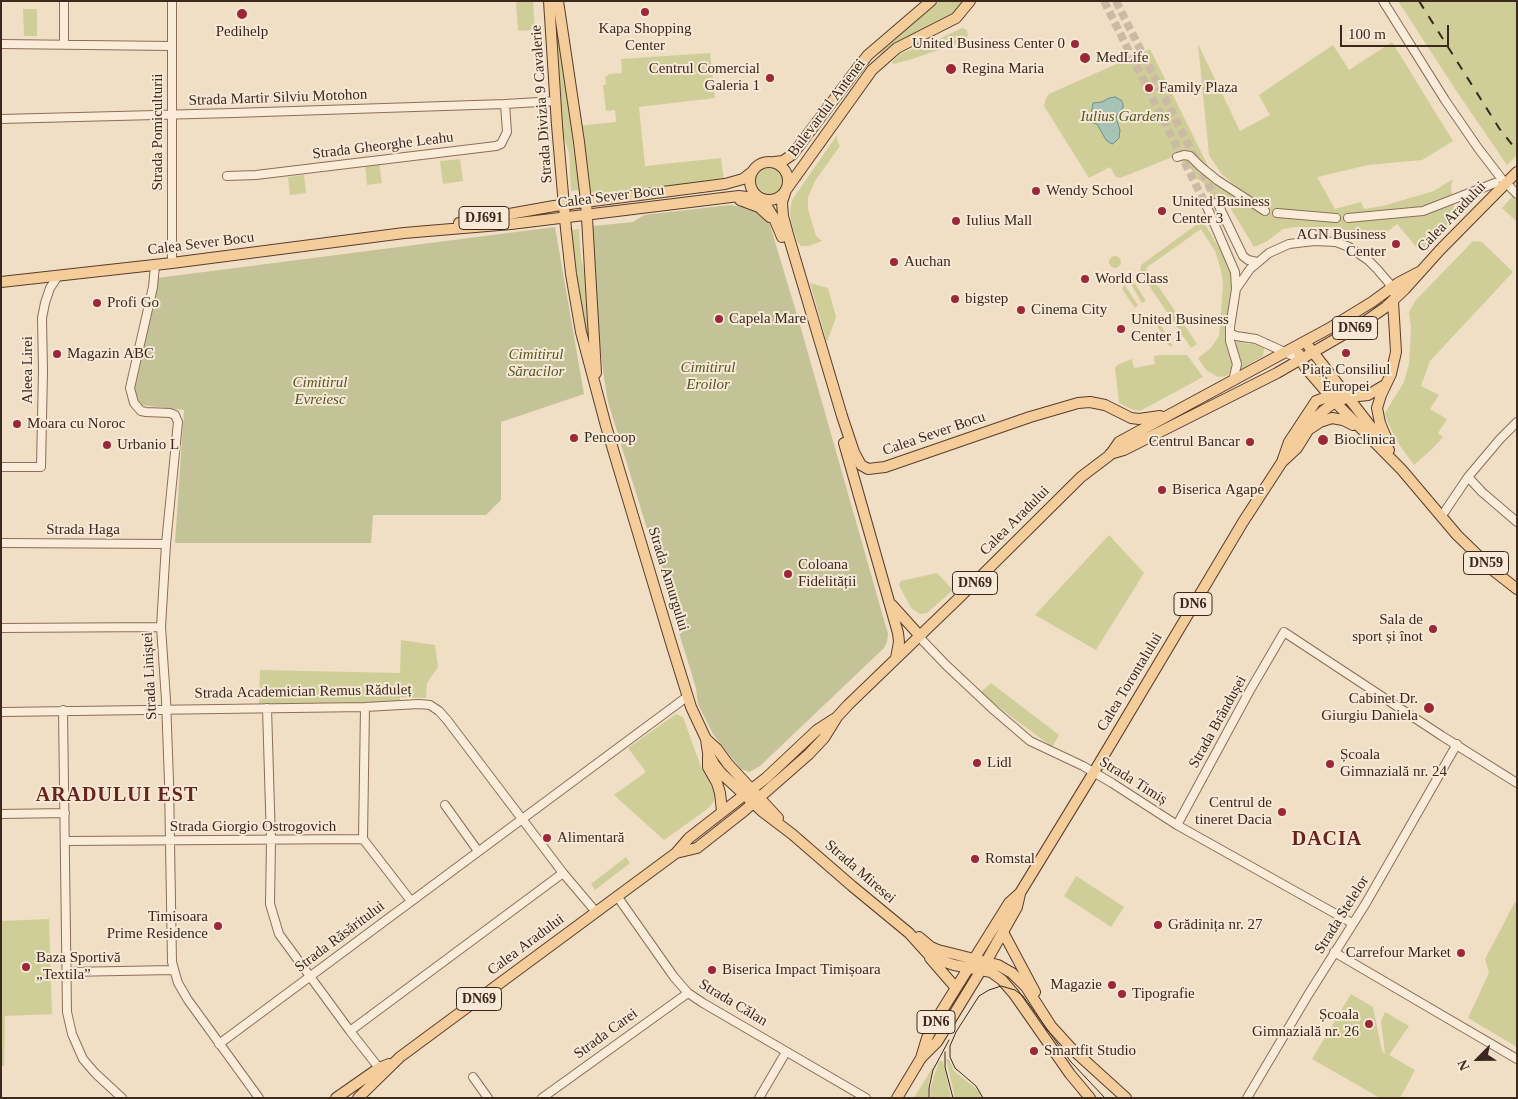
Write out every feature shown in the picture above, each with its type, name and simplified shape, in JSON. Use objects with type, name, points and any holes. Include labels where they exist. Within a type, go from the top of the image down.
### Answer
[{"type":"main road","name":"Strada Divizia 9 Cavalerie","points":[[549,1],[565,218]]},
{"type":"main road","name":"Strada Divizia 9 Cavalerie","points":[[558,1],[588,215]]},
{"type":"main road","name":"Bulevardul Antenei","points":[[772,162],[782,161],[793,154],[868,55],[931,1]]},
{"type":"main road","name":"Bulevardul Antenei","points":[[786,191],[872,70],[897,48],[956,18],[970,1]]},
{"type":"main road","name":"DJ691","points":[[753,171],[762,163],[772,162]]},
{"type":"main road","points":[[772,162],[780,165],[787,173],[786,191]]},
{"type":"main road","name":"Calea Sever Bocu","points":[[404,234],[564,204],[725,184],[743,179],[753,171]]},
{"type":"main road","points":[[753,171],[750,181],[751,187],[754,193],[762,199],[778,225],[798,286],[857,487],[899,639],[896,659]]},
{"type":"main road","name":"Calea Aradului","points":[[358,1098],[394,1062],[676,853],[689,838],[748,792],[794,753],[817,730],[837,717],[1081,477],[1110,455],[1124,450],[1277,373],[1360,325],[1393,301],[1500,183],[1517,172]]},
{"type":"main road","name":"Calea Sever Bocu","points":[[786,191],[782,202],[783,216],[840,411],[854,452],[861,465],[868,469],[877,469],[890,465],[1030,417],[1078,403],[1090,402],[1105,405],[1131,418],[1139,419],[1175,411]]},
{"type":"main road","name":"DJ691","points":[[762,199],[775,200],[786,191]]},
{"type":"main road","name":"Calea Sever Bocu","points":[[1,282],[404,234],[565,218],[729,197],[748,196],[762,199]]},
{"type":"main road","points":[[729,197],[749,202],[759,207],[778,225]]},
{"type":"main road","name":"Strada Amurgului","points":[[588,215],[596,375],[606,426]]},
{"type":"main road","name":"Strada Amurgului","points":[[565,218],[571,274],[581,332],[606,426],[688,696],[698,724],[706,739],[717,749],[748,792]]},
{"type":"main road","name":"Calea Aradului","points":[[1110,455],[1119,442],[1287,352],[1361,310],[1391,288],[1421,271]]},
{"type":"main road","points":[[1393,301],[1396,352],[1391,374],[1380,398],[1378,414],[1393,455]]},
{"type":"main road","points":[[1333,399],[1300,359],[1298,349],[1301,344],[1308,345],[1314,351],[1349,398]]},
{"type":"main road","points":[[1310,372],[1316,393],[1316,401],[1368,395],[1385,385]]},
{"type":"main road","name":"DN59","points":[[1349,398],[1393,455],[1402,470]]},
{"type":"main road","name":"DN59","points":[[1333,399],[1360,429],[1402,470],[1471,550],[1517,589]]},
{"type":"main road","name":"Calea Torontalului","points":[[897,1098],[921,1058],[927,1038],[956,988],[1009,903],[1020,893],[1242,522],[1282,462],[1297,448],[1315,419],[1333,399]]},
{"type":"main road","name":"Calea Torontalului","points":[[1282,462],[1289,442],[1316,401]]},
{"type":"main road","name":"DN6","points":[[1305,434],[1320,422],[1332,418],[1346,421],[1360,429]]},
{"type":"main road","points":[[857,487],[868,469]]},
{"type":"main road","points":[[888,597],[894,607],[919,635]]},
{"type":"main road","name":"Calea Aradului","points":[[676,853],[696,848],[757,800],[809,754],[824,738],[837,717]]},
{"type":"main road","name":"Strada Amurgului","points":[[706,739],[708,753],[714,764],[722,774],[748,792]]},
{"type":"main road","points":[[708,753],[708,767],[717,783],[722,811]]},
{"type":"main road","name":"Strada Miresei","points":[[748,792],[792,834],[909,933],[926,953],[944,962],[983,966]]},
{"type":"main road","name":"Calea Torontalului","points":[[921,1058],[938,1042],[1017,907],[1020,893]]},
{"type":"main road","points":[[1003,932],[1036,993],[1046,1018]]},
{"type":"main road","name":"Strada Miresei","points":[[909,933],[916,935],[931,947],[971,964]]},
{"type":"main road","points":[[926,953],[956,988]]},
{"type":"main road","points":[[983,966],[1004,968],[1017,977],[1026,987],[1046,1018],[1078,1055],[1126,1098]]},
{"type":"main road","points":[[983,966],[1005,983],[1070,1074],[1090,1098]]},
{"type":"main road","name":"Calea Aradului","points":[[336,1098],[379,1068],[394,1062]]},
{"type":"street","points":[[64,1],[64,44]]},
{"type":"street","name":"Strada Pomiculturii","points":[[172,1],[172,263]]},
{"type":"street","points":[[1383,1],[1445,100],[1489,162],[1500,183],[1517,194]]},
{"type":"street","points":[[1,44],[171,46]]},
{"type":"street","name":"Strada Martir Silviu Motohon","points":[[1,119],[171,115],[556,101]]},
{"type":"street","name":"Strada Gheorghe Leahu","points":[[227,176],[256,176],[496,146],[501,144],[507,132],[505,104]]},
{"type":"street","points":[[1177,157],[1190,156],[1217,180],[1265,211]]},
{"type":"street","points":[[1348,218],[1422,210],[1500,183]]},
{"type":"street","points":[[1216,202],[1244,256],[1248,260],[1257,262]]},
{"type":"street","points":[[1207,207],[1233,266],[1236,278],[1236,289],[1230,321],[1230,341],[1237,364],[1233,381]]},
{"type":"street","points":[[1277,213],[1336,218]]},
{"type":"street","points":[[1236,289],[1257,262],[1278,248],[1301,241],[1314,240],[1340,243],[1350,247],[1368,260],[1389,283],[1393,301]]},
{"type":"street","name":"Strada Liniștei","points":[[155,265],[153,286],[130,384],[130,392],[134,404],[141,410],[170,413],[175,415],[178,422],[166,544],[161,627],[166,709],[172,962],[178,983],[188,1000],[258,1098]]},
{"type":"street","name":"Aleea Lirei","points":[[1,466],[41,467],[42,318],[50,288],[58,276]]},
{"type":"street","points":[[1230,333],[1236,336],[1256,339],[1300,359]]},
{"type":"street","points":[[1441,517],[1468,477],[1517,422]]},
{"type":"street","points":[[1468,477],[1517,522]]},
{"type":"street","name":"Strada Haga","points":[[1,543],[166,544]]},
{"type":"street","points":[[1,628],[161,627]]},
{"type":"street","name":"Strada Brândușei","points":[[1177,825],[1249,692],[1284,632],[1457,744]]},
{"type":"street","name":"Strada Timiș","points":[[919,635],[923,642],[974,692],[1030,741],[1094,772],[1177,825],[1352,923]]},
{"type":"street","name":"Strada Răsăritului","points":[[219,1044],[688,696]]},
{"type":"street","name":"Strada Academician Remus Răduleț","points":[[1,712],[365,707],[425,704],[436,708],[447,720],[521,819],[596,912]]},
{"type":"street","points":[[365,707],[363,840],[410,901]]},
{"type":"street","points":[[267,708],[271,841],[270,904],[279,934],[379,1068]]},
{"type":"street","points":[[63,710],[68,1020],[79,1053],[95,1073],[122,1098]]},
{"type":"street","points":[[1457,744],[1517,783]]},
{"type":"street","name":"Strada Stelelor","points":[[1246,1098],[1334,952],[1366,903],[1457,744]]},
{"type":"street","points":[[445,806],[478,851]]},
{"type":"street","points":[[1,814],[65,813]]},
{"type":"street","name":"Strada Giorgio Ostrogovich","points":[[66,841],[363,840]]},
{"type":"street","points":[[350,1031],[563,873]]},
{"type":"street","name":"Strada Călan","points":[[617,896],[674,977],[688,993],[866,1098]]},
{"type":"street","points":[[1334,952],[1517,1059]]},
{"type":"street","points":[[66,972],[173,970]]},
{"type":"street","name":"Strada Carei","points":[[542,1098],[688,993]]},
{"type":"street","points":[[759,1098],[786,1052]]},
{"type":"street","points":[[473,1077],[488,1098]]},
{"type":"green space","points":[[516,1],[533,1],[535,30],[518,31]]},
{"type":"green space","points":[[553,1],[579,190],[571,191],[569,153],[562,130]]},
{"type":"green space","points":[[939,1],[967,1],[958,12],[883,57],[878,51]]},
{"type":"green space","points":[[1398,1],[1517,1],[1517,155],[1507,165],[1457,92]]},
{"type":"green space","points":[[23,9],[37,9],[37,36],[24,36]]},
{"type":"green space","points":[[962,28],[967,30],[968,36],[962,42],[893,64],[892,62],[902,53],[931,43]]},
{"type":"green space","name":"Iulius Gardens","points":[[1392,42],[1453,141],[1422,160],[1368,165],[1317,177],[1335,209],[1361,202],[1364,209],[1383,206],[1434,191],[1453,179],[1451,186],[1452,199],[1458,216],[1424,250],[1419,250],[1397,224],[1376,241],[1335,227],[1296,227],[1283,229],[1266,242],[1254,247],[1225,199],[1210,205],[1210,193],[1207,186],[1197,179],[1192,170],[1175,156],[1120,178],[1116,177],[1110,167],[1089,178],[1044,106],[1049,94],[1150,49],[1210,170],[1231,185],[1237,185],[1233,184],[1221,173],[1209,155],[1198,44],[1240,131],[1270,115],[1259,95],[1333,45],[1349,70]]},
{"type":"green space","points":[[710,53],[715,98],[639,107],[645,166],[721,158],[724,180],[596,193],[585,192],[577,126],[616,122],[615,110],[606,111],[603,85],[606,85],[605,77],[609,74],[622,73],[621,59]]},
{"type":"green space","points":[[837,135],[840,146],[815,181],[808,197],[808,209],[816,236],[822,241],[809,246],[801,246],[797,241],[791,222],[792,200]]},
{"type":"green space","points":[[460,159],[463,181],[443,184],[440,161]]},
{"type":"green space","points":[[769,162],[776,163],[782,168],[787,174],[787,188],[782,194],[776,199],[769,200],[762,199],[756,194],[751,188],[750,181],[751,174],[756,168],[762,163]]},
{"type":"green space","points":[[379,163],[382,183],[367,185],[365,165]]},
{"type":"green space","points":[[304,175],[306,193],[290,195],[288,177]]},
{"type":"green space","points":[[1513,196],[1517,200],[1517,222],[1502,208]]},
{"type":"green space","name":"Cimitirul Eroilor","points":[[730,205],[748,208],[757,212],[769,222],[888,634],[884,648],[760,766],[749,772],[741,769],[713,734],[698,704],[696,688],[608,402],[598,331],[593,226],[633,222],[644,215]]},
{"type":"green space","points":[[1200,222],[1206,226],[1230,270],[1232,283],[1226,336],[1233,370],[1227,376],[1218,377],[1206,370],[1198,358],[1210,349],[1219,336],[1223,285],[1215,251],[1201,229],[1146,268],[1197,344],[1191,348],[1140,272],[1141,265]]},
{"type":"green space","name":"Cimitirul Evreiesc","points":[[555,227],[584,394],[501,422],[501,500],[486,515],[373,515],[371,543],[175,543],[184,410],[140,405],[133,387],[157,278]]},
{"type":"green space","points":[[579,229],[581,259],[586,274],[589,338],[587,339],[569,230]]},
{"type":"green space","points":[[1473,241],[1482,242],[1513,272],[1430,361],[1421,386],[1439,395],[1430,409],[1447,419],[1438,433],[1443,437],[1414,465],[1400,446],[1385,413],[1404,382],[1409,364],[1411,328],[1409,312],[1415,301]]},
{"type":"green space","points":[[1113,256],[1117,256],[1121,262],[1117,268],[1113,268],[1109,264],[1109,260]]},
{"type":"green space","points":[[1129,274],[1146,301],[1142,303],[1128,279]]},
{"type":"green space","points":[[810,283],[828,288],[836,317],[827,342]]},
{"type":"green space","points":[[1124,284],[1138,305],[1135,308],[1122,289]]},
{"type":"green space","points":[[1159,322],[1173,346],[1169,346],[1156,324]]},
{"type":"green space","points":[[1237,341],[1257,344],[1264,348],[1263,356],[1241,369],[1235,344]]},
{"type":"green space","points":[[1187,355],[1203,377],[1140,411],[1133,410],[1119,403],[1115,368],[1117,365],[1132,359],[1134,368],[1155,364],[1154,356]]},
{"type":"green space","points":[[1109,535],[1144,573],[1096,650],[1035,615]]},
{"type":"green space","points":[[937,573],[953,590],[927,613],[920,614],[911,608],[899,585],[901,581]]},
{"type":"green space","points":[[401,640],[435,645],[438,667],[427,683],[426,698],[400,697],[400,705],[259,708],[260,670],[400,673]]},
{"type":"green space","points":[[991,683],[1059,735],[1052,747],[980,693]]},
{"type":"green space","points":[[676,714],[683,717],[701,767],[715,795],[713,803],[706,810],[664,840],[614,795],[646,772],[628,748]]},
{"type":"green space","points":[[626,857],[630,863],[595,890],[591,884]]},
{"type":"green space","points":[[1076,876],[1124,907],[1111,927],[1064,896]]},
{"type":"green space","points":[[1515,902],[1517,903],[1517,1047],[1468,1018],[1489,973],[1485,959]]},
{"type":"green space","name":"Baza Sportivă „Textila”","points":[[49,919],[52,1014],[5,1016],[4,1066],[1,1066],[1,921]]},
{"type":"green space","points":[[1351,994],[1373,1007],[1382,1051],[1385,1054],[1381,1021],[1385,1012],[1409,1026],[1389,1055],[1415,1070],[1400,1098],[1380,1098],[1312,1059]]},
{"type":"green space","points":[[946,1059],[949,1059],[954,1071],[980,1093],[981,1098],[955,1098]]},
{"type":"green space","points":[[939,1061],[943,1061],[951,1098],[931,1098],[930,1089]]},
{"type":"green space","points":[[934,1065],[928,1086],[928,1098],[914,1098]]},
{"type":"shaded area","points":[[1115,97],[1121,100],[1123,108],[1116,118],[1120,130],[1119,138],[1113,144],[1106,140],[1097,124],[1090,122],[1093,103]]},
{"type":"tunnel","points":[[1104,1],[1207,207]]},
{"type":"tunnel","points":[[1116,1],[1217,202]]},
{"type":"tram line","points":[[983,1098],[976,1086],[955,1068],[950,1057],[950,1046],[956,1032],[979,996],[1001,986],[1015,990],[1023,996],[1071,1062],[1105,1098]]},
{"type":"tram line","points":[[929,1098],[933,1070],[949,1040]]},
{"type":"tram line","points":[[945,1052],[945,1067],[953,1098]]},
{"type":"railway","points":[[1419,1],[1499,128],[1517,151]]},
{"type":"place","name":"Kapa Shopping Center","points":[[645,12]]},
{"type":"place","name":"Pedihelp","points":[[242,14]]},
{"type":"place","name":"United Business Center 0","points":[[1075,44]]},
{"type":"place","name":"MedLife","points":[[1085,58]]},
{"type":"place","name":"Regina Maria","points":[[951,69]]},
{"type":"place","name":"Centrul Comercial Galeria 1","points":[[770,78]]},
{"type":"place","name":"Family Plaza","points":[[1149,88]]},
{"type":"place","name":"Wendy School","points":[[1036,191]]},
{"type":"place","name":"United Business Center 3","points":[[1162,211]]},
{"type":"place","name":"Iulius Mall","points":[[956,221]]},
{"type":"place","name":"AGN Business Center","points":[[1396,244]]},
{"type":"place","name":"Auchan","points":[[894,262]]},
{"type":"place","name":"World Class","points":[[1085,279]]},
{"type":"place","name":"bigstep","points":[[955,299]]},
{"type":"place","name":"Profi Go","points":[[97,303]]},
{"type":"place","name":"Cinema City","points":[[1021,310]]},
{"type":"place","name":"Capela Mare","points":[[719,319]]},
{"type":"place","name":"United Business Center 1","points":[[1121,329]]},
{"type":"place","name":"Piața Consiliul Europei","points":[[1346,353]]},
{"type":"place","name":"Magazin ABC","points":[[57,354]]},
{"type":"place","name":"Moara cu Noroc","points":[[17,424]]},
{"type":"place","name":"Pencoop","points":[[574,438]]},
{"type":"place","name":"Bioclinica","points":[[1323,440]]},
{"type":"place","name":"Centrul Bancar","points":[[1250,442]]},
{"type":"place","name":"Urbanio L","points":[[107,445]]},
{"type":"place","name":"Biserica Agape","points":[[1162,490]]},
{"type":"place","name":"Coloana Fidelității","points":[[788,574]]},
{"type":"place","name":"Sala de sport și înot","points":[[1433,629]]},
{"type":"place","name":"Cabinet Dr. Giurgiu Daniela","points":[[1429,708]]},
{"type":"place","name":"Lidl","points":[[977,763]]},
{"type":"place","name":"Școala Gimnazială nr. 24","points":[[1330,764]]},
{"type":"place","name":"Centrul de tineret Dacia","points":[[1282,812]]},
{"type":"place","name":"Alimentară","points":[[547,838]]},
{"type":"place","name":"Romstal","points":[[975,859]]},
{"type":"place","name":"Grădinița nr. 27","points":[[1158,925]]},
{"type":"place","name":"Timisoara Prime Residence","points":[[218,926]]},
{"type":"place","name":"Carrefour Market","points":[[1461,953]]},
{"type":"place","name":"Baza Sportivă „Textila”","points":[[26,967]]},
{"type":"place","name":"Biserica Impact Timișoara","points":[[712,970]]},
{"type":"place","name":"Magazie","points":[[1112,985]]},
{"type":"place","name":"Tipografie","points":[[1122,994]]},
{"type":"place","name":"Școala Gimnazială nr. 26","points":[[1369,1024]]},
{"type":"place","name":"Smartfit Studio","points":[[1034,1051]]},
{"type":"district","name":"ARADULUI EST","points":[[117,796]]},
{"type":"district","name":"DACIA","points":[[1327,840]]},
{"type":"park label","name":"Cimitirul Săracilor","points":[[536,364]]}]
